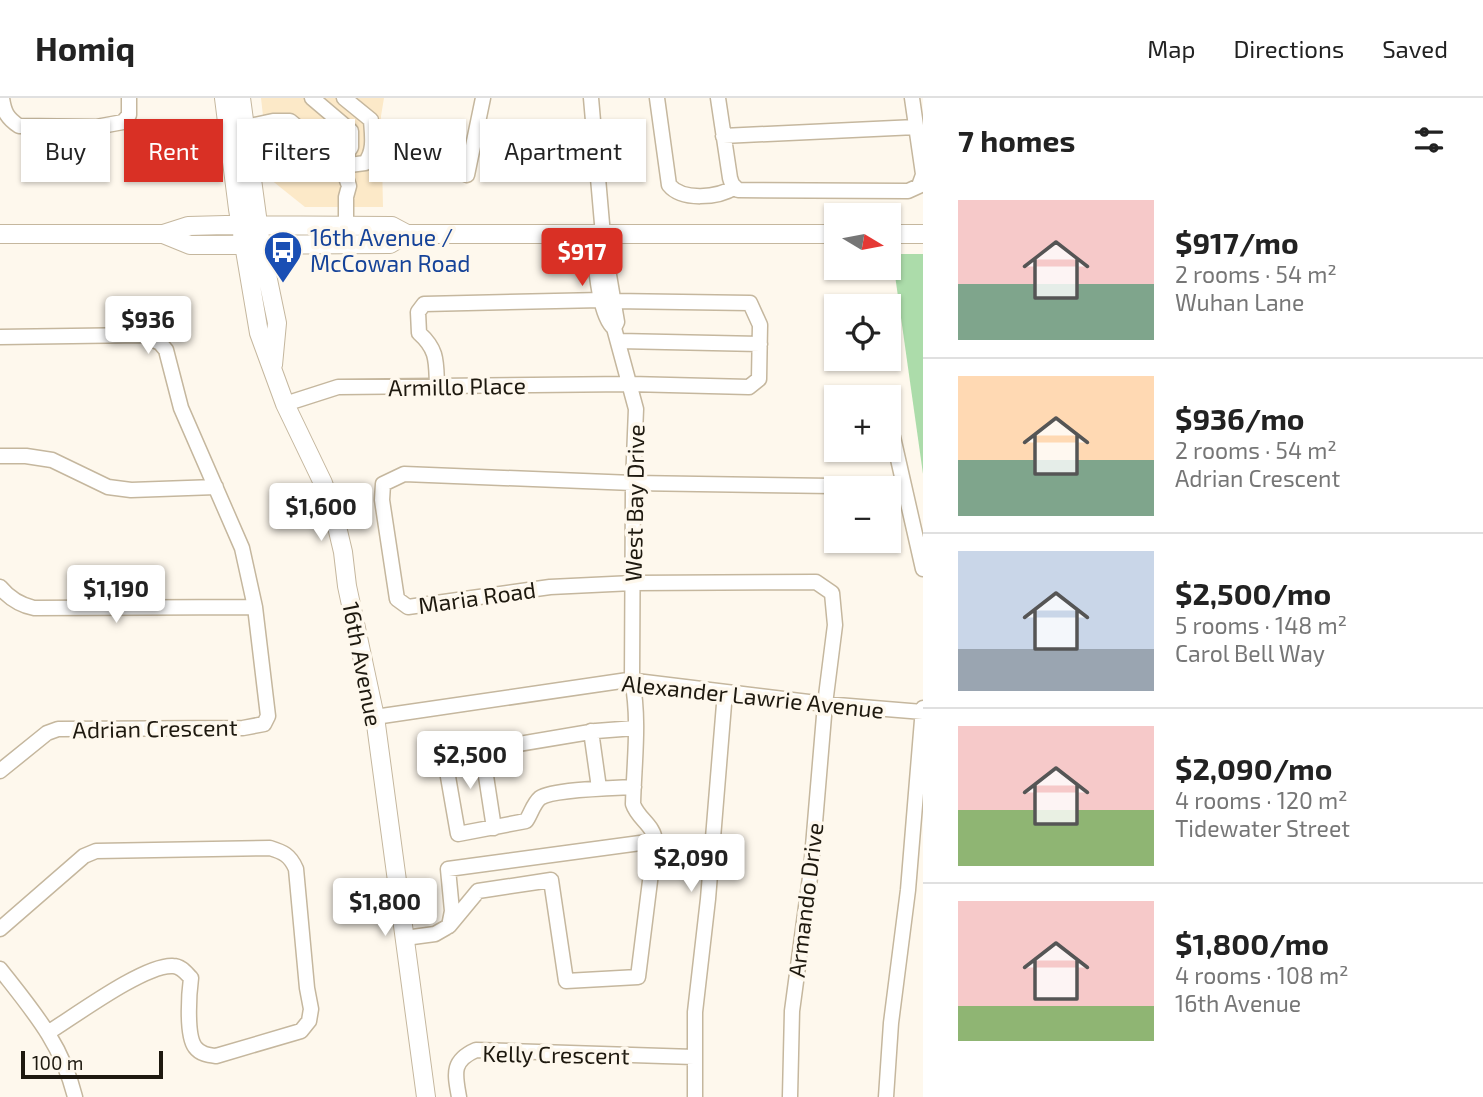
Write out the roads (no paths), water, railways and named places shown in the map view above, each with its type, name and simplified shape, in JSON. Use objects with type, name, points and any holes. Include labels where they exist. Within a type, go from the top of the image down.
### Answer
[{"type":"main road","name":"16th Avenue","points":[[224,98],[252,246],[277,323],[272,368],[285,404],[314,462],[334,514],[375,717],[426,1097]]},
{"type":"main road","name":"16th Avenue","points":[[241,98],[244,119]]},
{"type":"main road","name":"16th Avenue","points":[[247,182],[249,225]]},
{"type":"main road","points":[[0,234],[163,234],[188,226],[249,225],[392,226],[407,234],[824,234]]},
{"type":"main road","points":[[163,234],[190,245],[252,246],[390,244],[407,234]]},
{"type":"main road","points":[[901,234],[923,234]]},
{"type":"street","points":[[2,98],[4,112],[19,126],[96,127],[123,122],[129,115],[129,98]]},
{"type":"street","points":[[312,98],[337,119]]},
{"type":"street","points":[[344,98],[371,120],[371,156],[365,163],[355,163]]},
{"type":"street","points":[[467,175],[483,98]]},
{"type":"street","name":"West Bay Drive","points":[[591,98],[603,234],[597,251],[607,301],[608,324],[617,335],[636,409],[632,680],[637,705],[635,810],[653,830],[655,841]]},
{"type":"street","points":[[657,98],[669,186],[675,192],[687,195],[721,194],[735,187]]},
{"type":"street","points":[[718,98],[730,178],[735,187],[744,192],[908,191],[922,181],[912,98]]},
{"type":"street","points":[[723,136],[916,127]]},
{"type":"street","points":[[346,227],[348,182]]},
{"type":"street","points":[[438,386],[436,355],[431,343],[419,333],[418,312],[424,304],[607,301]]},
{"type":"street","name":"Armillo Place","points":[[285,404],[338,387],[630,384],[749,387],[759,379],[760,325],[750,303],[607,301]]},
{"type":"street","name":"Adrian Crescent","points":[[0,337],[143,335],[160,343],[166,350],[181,408],[242,548],[255,607],[268,716],[264,724],[243,728],[58,729],[47,733],[0,771]]},
{"type":"street","points":[[617,335],[760,344]]},
{"type":"street","points":[[0,456],[52,460],[107,487],[119,489],[216,486]]},
{"type":"street","points":[[898,462],[923,569]]},
{"type":"street","name":"Maria Road","points":[[825,704],[835,625],[832,593],[816,582],[633,583],[550,587],[408,607],[397,599],[382,500],[383,484],[404,474],[633,483],[903,487]]},
{"type":"street","points":[[0,587],[23,606],[34,608],[255,607]]},
{"type":"street","name":"Alexander Lawrie Avenue","points":[[375,717],[632,680],[825,704],[923,711]]},
{"type":"street","points":[[695,1097],[695,1012],[726,692]]},
{"type":"street","name":"Armando Drive","points":[[790,1097],[792,1011],[811,870],[825,704]]},
{"type":"street","points":[[886,1097],[891,1023],[908,890],[923,711]]},
{"type":"street","points":[[634,787],[549,794],[541,797],[535,804],[526,821],[457,834],[447,771],[453,755],[591,732],[635,728]]},
{"type":"street","points":[[591,732],[599,788]]},
{"type":"street","points":[[482,750],[494,828]]},
{"type":"street","points":[[449,926],[452,894],[448,869],[655,841],[638,977],[566,981],[551,880],[452,894]]},
{"type":"street","points":[[0,929],[84,856],[96,851],[270,848],[283,852],[292,859],[296,869],[311,1009],[309,1021],[301,1031],[216,1056],[202,1053],[193,1046],[191,1035],[191,978],[173,965],[142,974],[49,1032]]},
{"type":"street","points":[[405,938],[435,934],[449,926],[478,891]]},
{"type":"street","points":[[0,969],[49,1032],[63,1059],[75,1097]]},
{"type":"street","name":"Kelly Crescent","points":[[459,1097],[456,1075],[458,1064],[464,1055],[475,1050],[694,1057]]},
{"type":"place","name":"16th Avenue / McCowan Road","points":[[283,284]]}]
